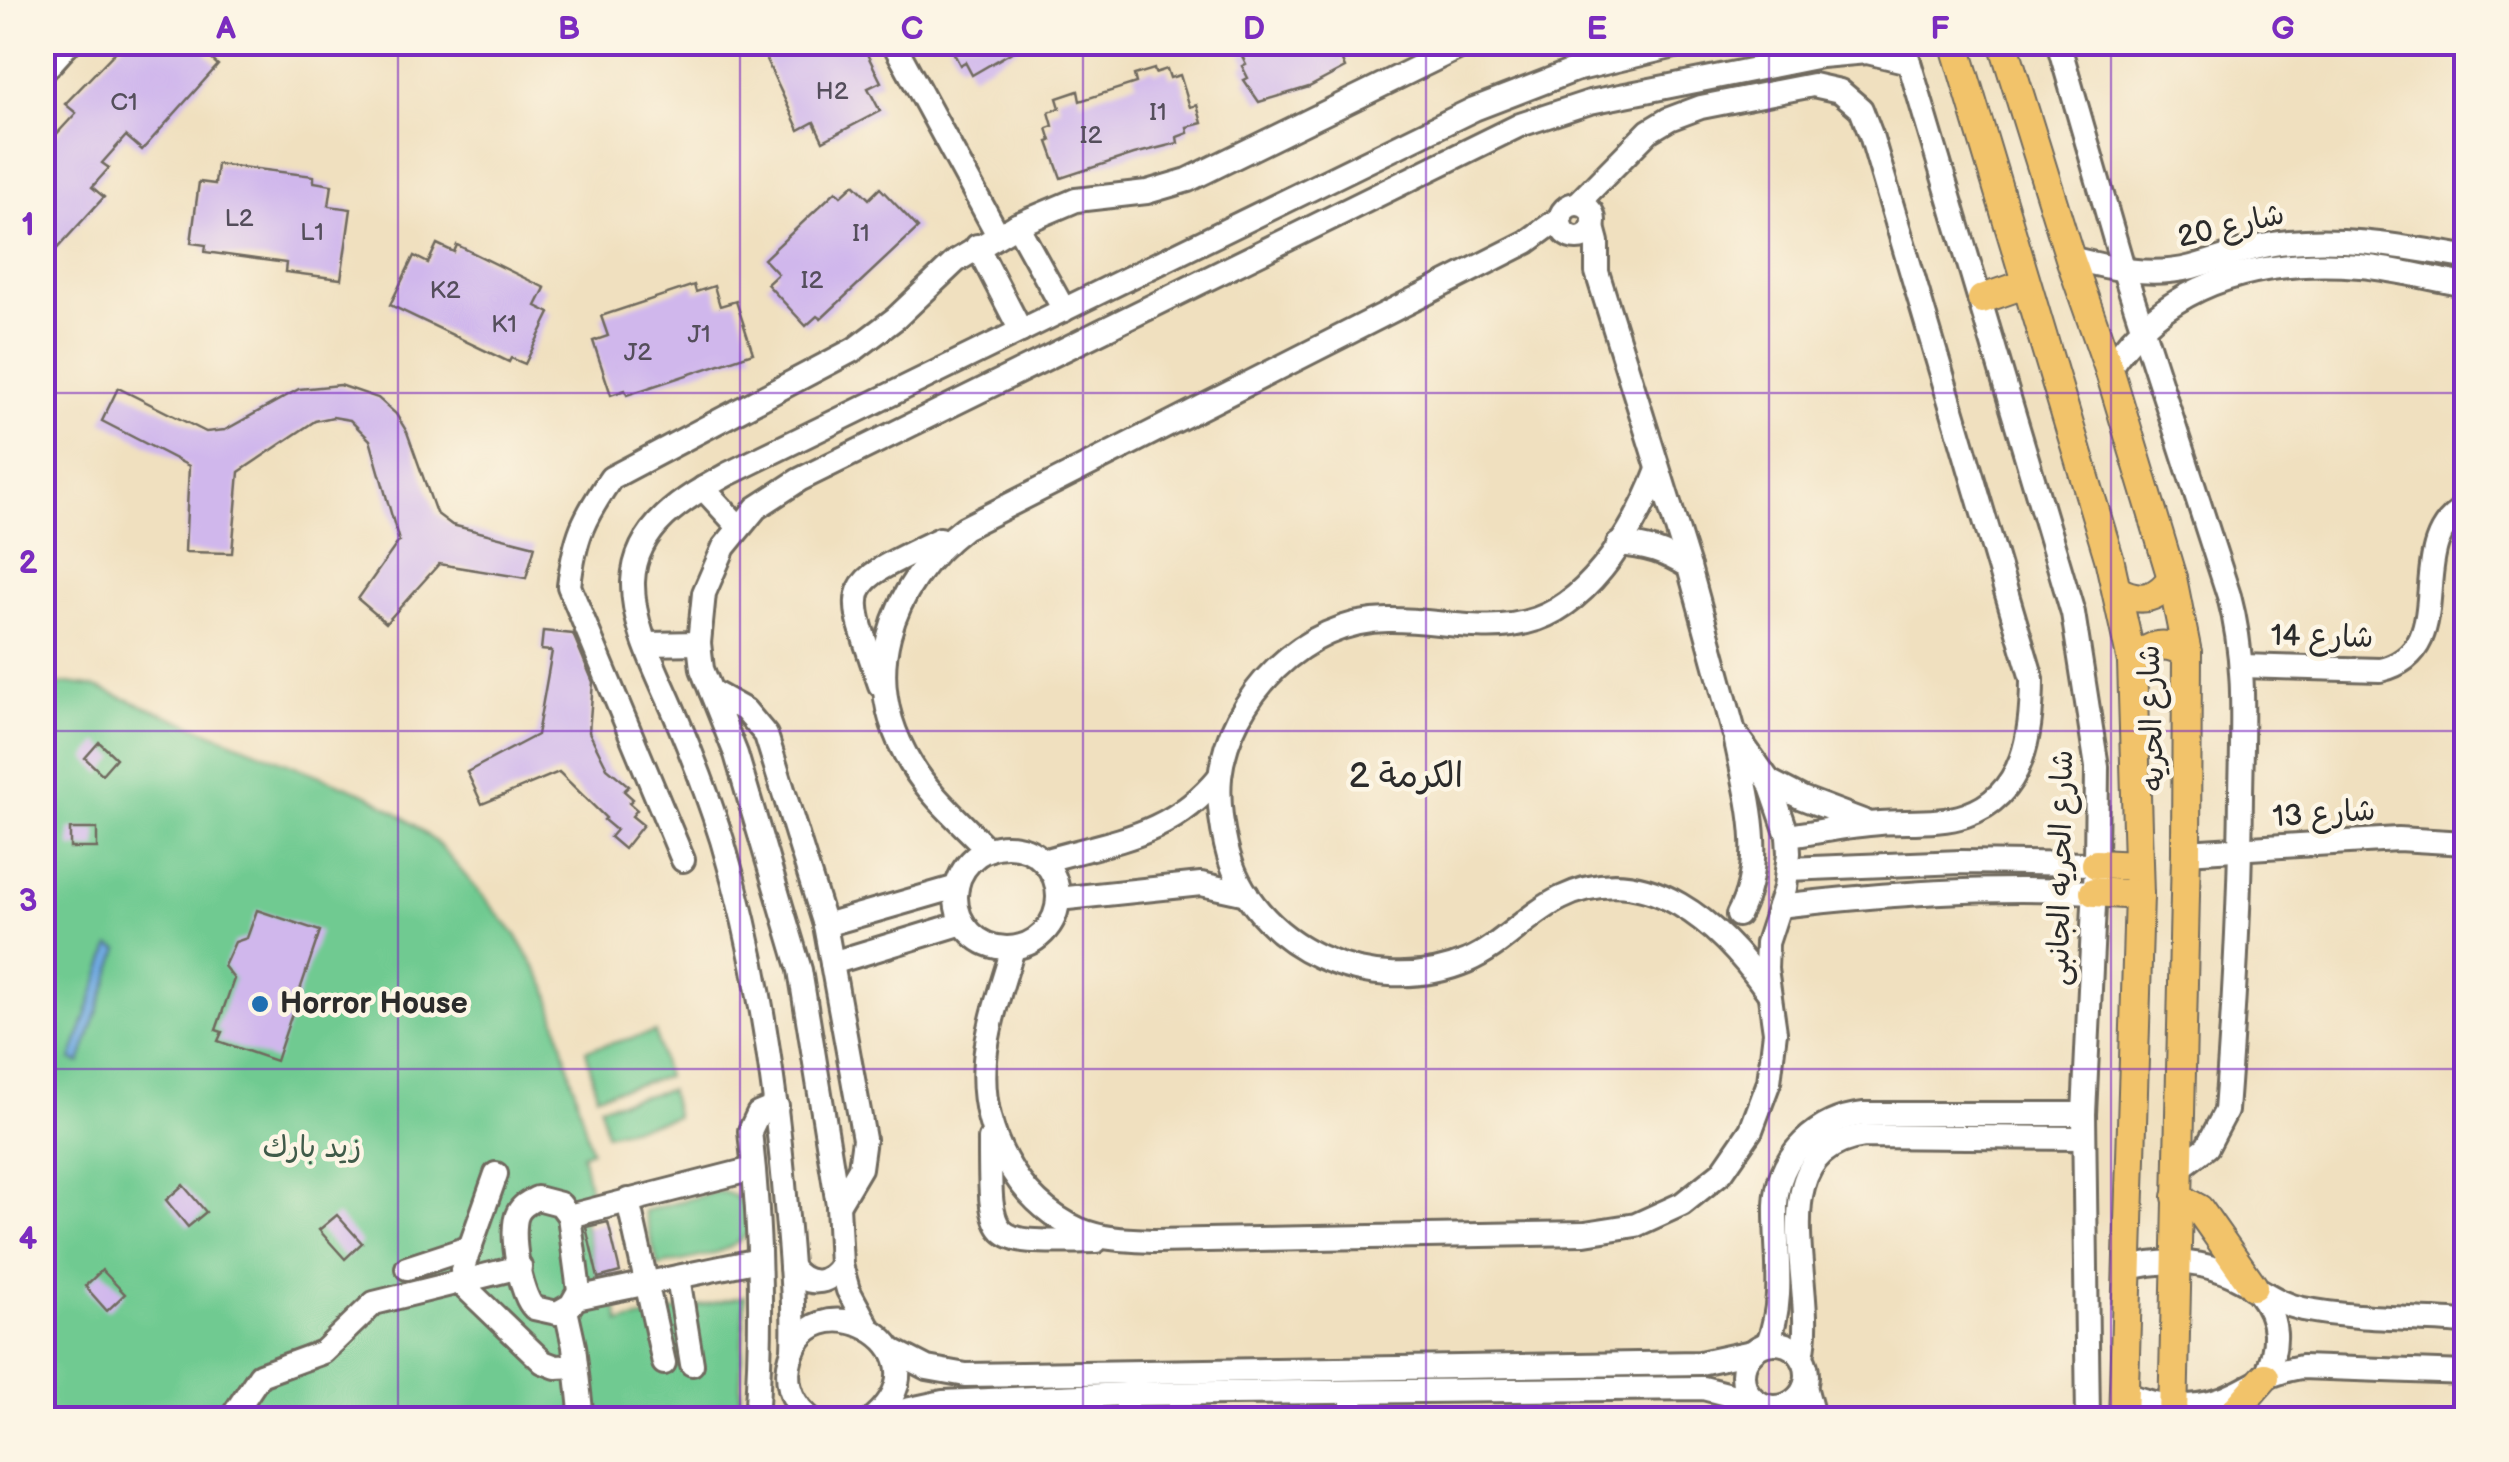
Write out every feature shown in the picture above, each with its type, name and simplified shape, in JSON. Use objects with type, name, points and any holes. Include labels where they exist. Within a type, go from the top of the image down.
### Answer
[{"type":"main road","name":"شارع الحريه","points":[[1954,42],[2118,591],[2132,662],[2139,894],[2124,1406]]},
{"type":"main road","name":"شارع الحريه","points":[[2003,42],[2172,578],[2187,653],[2174,1413]]},
{"type":"main road","points":[[1969,94],[1980,73],[2003,70],[2013,76]]},
{"type":"main road","points":[[1982,299],[2024,284]]},
{"type":"main road","points":[[2118,591],[2132,598],[2148,598],[2162,591],[2172,578]]},
{"type":"main road","points":[[2132,662],[2143,650],[2158,644],[2187,653]]},
{"type":"main road","points":[[2095,878],[2138,866]]},
{"type":"main road","points":[[2095,878],[2139,894]]},
{"type":"main road","points":[[2177,1183],[2200,1209],[2253,1286]]},
{"type":"main road","points":[[2227,1420],[2265,1377]]},
{"type":"street","points":[[42,73],[70,42]]},
{"type":"street","points":[[893,42],[997,236],[1064,310]]},
{"type":"street","points":[[682,860],[569,586],[574,542],[588,512],[612,478],[876,335],[946,269],[997,236],[1076,200],[1147,192],[1188,180],[1470,42]]},
{"type":"street","points":[[789,1420],[792,1394],[788,1372],[794,1351],[792,1267],[770,1048],[738,896],[703,785],[639,622],[633,584],[638,554],[655,526],[679,502],[703,488],[1506,93],[1575,70],[1692,42]]},
{"type":"street","points":[[2058,42],[2124,271],[2240,634],[2242,849],[2226,1111],[2206,1147],[2177,1183]]},
{"type":"street","points":[[875,1418],[886,1407],[896,1385],[896,1361],[885,1340],[867,1325],[848,1290],[841,1264],[838,1205],[800,970],[736,754],[702,668],[700,618],[712,569],[738,526],[776,492],[799,480],[1520,125],[1625,94],[1845,49],[1906,52]]},
{"type":"street","name":"شارع الحريه الجانبى","points":[[1906,52],[2073,613],[2096,767],[2084,1114],[2088,1420]]},
{"type":"street","points":[[988,850],[911,764],[854,606],[865,579],[1527,242],[1578,222],[1612,184],[1617,167],[1650,131],[1669,118],[1700,107],[1813,86],[1840,91],[1861,108],[2032,678],[2032,716],[2021,764],[1990,804],[1963,816],[1788,836]]},
{"type":"street","points":[[1578,222],[1597,242],[1597,272],[1689,567],[1734,732],[1751,816],[1752,876],[1748,897],[1738,915]]},
{"type":"street","points":[[997,236],[1021,331]]},
{"type":"street","name":"شارع 20","points":[[2109,369],[2142,326],[2194,278],[2260,246],[2311,240],[2364,242],[2466,257]]},
{"type":"street","name":"شارع 20","points":[[2070,258],[2124,271],[2194,278],[2321,264],[2364,266],[2466,286]]},
{"type":"street","points":[[1658,470],[1642,509],[1598,574],[1564,606],[1506,628],[1384,620],[1336,630],[1293,653],[1258,687],[1233,729],[1220,776],[1220,818],[1229,857],[1247,894],[1275,928],[1310,953],[1351,970],[1394,975],[1431,972],[1466,961],[1498,944],[1534,914],[1563,897],[1595,888],[1628,887],[1664,896],[1696,913],[1724,937],[1770,995]]},
{"type":"street","points":[[703,488],[738,526]]},
{"type":"street","name":"شارع 14","points":[[2243,666],[2380,670],[2399,664],[2416,650],[2425,630],[2432,564],[2439,538],[2446,524],[2466,508]]},
{"type":"street","points":[[890,712],[885,682],[886,651],[896,611],[917,572],[964,528]]},
{"type":"street","points":[[1618,544],[1644,546],[1689,567]]},
{"type":"street","points":[[877,570],[896,611]]},
{"type":"street","points":[[858,620],[896,611]]},
{"type":"street","points":[[647,644],[699,644]]},
{"type":"street","points":[[710,691],[745,710],[766,735],[825,925],[864,1148],[860,1168],[838,1205]]},
{"type":"street","points":[[990,1120],[990,1208],[994,1222],[1004,1233],[1030,1242],[1585,1233],[1636,1225],[1682,1204],[1722,1172],[1751,1130],[1770,1082],[1774,1032],[1766,969],[1768,943],[1788,868],[1788,836],[1769,781],[1734,732]]},
{"type":"street","points":[[1043,861],[1158,828],[1182,815],[1220,776]]},
{"type":"street","points":[[1769,781],[1836,813],[1871,824]]},
{"type":"street","points":[[1751,816],[1779,810]]},
{"type":"street","name":"شارع 13","points":[[2186,852],[2398,838],[2466,842]]},
{"type":"street","points":[[1017,846],[1043,861],[1057,885],[1058,899],[1049,926],[1039,936],[1013,948],[994,946],[976,938],[963,923],[956,899],[957,886],[968,864],[988,850],[1017,846]]},
{"type":"street","points":[[1788,868],[1961,862],[2095,878]]},
{"type":"street","points":[[1886,864],[1886,894]]},
{"type":"street","points":[[1696,913],[1777,912],[1886,894],[2032,888],[2095,878]]},
{"type":"street","points":[[1058,899],[1201,884],[1247,894]]},
{"type":"street","points":[[825,925],[957,886]]},
{"type":"street","points":[[832,963],[963,923]]},
{"type":"street","points":[[1013,948],[985,1056],[984,1088],[1002,1156],[1022,1187],[1048,1211],[1081,1230],[1119,1240]]},
{"type":"street","points":[[756,1420],[759,1260],[752,1122],[762,1111],[776,1106]]},
{"type":"street","points":[[892,1350],[927,1368],[966,1376],[1352,1392],[1703,1388],[1768,1409],[1795,1400],[1808,1376],[1802,1356],[1808,1322],[1797,1206],[1804,1178],[1822,1154],[1864,1125],[2084,1114]]},
{"type":"street","points":[[1768,1409],[1744,1383],[1744,1366],[1760,1348],[1778,1308],[1776,1205],[1781,1176],[1795,1150],[1816,1130],[1842,1116],[1864,1125],[2084,1138]]},
{"type":"street","points":[[570,1216],[754,1168]]},
{"type":"street","points":[[496,1174],[462,1281],[467,1291],[543,1362],[556,1368],[576,1366]]},
{"type":"street","points":[[990,1208],[1022,1187]]},
{"type":"street","points":[[582,1420],[571,1304],[580,1282],[570,1216],[553,1200],[538,1198],[524,1206],[514,1227],[524,1295],[534,1308],[549,1314],[571,1304],[647,1284],[759,1260]]},
{"type":"street","points":[[628,1200],[664,1363]]},
{"type":"street","points":[[1030,1242],[1048,1211]]},
{"type":"street","points":[[407,1268],[471,1247]]},
{"type":"street","points":[[2127,1269],[2175,1262],[2208,1266],[2280,1303],[2308,1310],[2466,1322]]},
{"type":"street","points":[[792,1267],[802,1278],[816,1282],[832,1277],[841,1264]]},
{"type":"street","points":[[230,1420],[260,1375],[323,1352],[374,1302],[520,1267]]},
{"type":"street","points":[[678,1277],[692,1364]]},
{"type":"street","points":[[2253,1286],[2268,1305],[2276,1329],[2275,1354],[2265,1377]]},
{"type":"street","points":[[794,1351],[819,1325],[843,1320],[867,1325]]},
{"type":"street","points":[[875,1418],[943,1402],[1128,1394],[1188,1384],[1700,1363],[1781,1343],[1802,1356]]},
{"type":"street","points":[[1603,1364],[1605,1388]]},
{"type":"street","points":[[2124,1406],[2140,1400],[2174,1413],[2214,1402],[2276,1371],[2301,1367],[2466,1372]]},
{"type":"street","points":[[1805,1386],[1814,1420]]},
{"type":"street","points":[[1352,1392],[1352,1420]]},
{"type":"street","points":[[792,1394],[812,1420]]},
{"type":"street","points":[[1128,1394],[1128,1420]]},
{"type":"green space","name":"زيد بارك","points":[[68,683],[96,687],[368,795],[439,845],[516,935],[547,987],[591,1150],[582,1154],[595,1215],[583,1218],[598,1277],[608,1275],[620,1323],[745,1296],[739,1419],[43,1419],[42,688]]},
{"type":"green space","points":[[655,1032],[666,1077],[597,1095],[586,1050]]},
{"type":"green space","points":[[669,1090],[676,1117],[606,1134],[600,1106]]},
{"type":"green space","points":[[716,1192],[736,1197],[748,1211],[749,1229],[744,1237],[717,1252],[658,1266],[644,1211]]},
{"type":"water","points":[[110,946],[119,949],[80,1063],[71,1060]]},
{"type":"building","points":[[125,42],[217,42],[206,54],[218,65],[142,150],[126,136],[102,163],[109,168],[92,187],[104,197],[42,265],[42,150],[76,113],[65,104]]},
{"type":"building","points":[[758,42],[861,42],[881,82],[868,88],[880,111],[823,141],[814,122],[799,130]]},
{"type":"building","points":[[948,42],[1029,42],[972,75],[965,62],[960,65]]},
{"type":"building","points":[[1249,42],[1379,42],[1342,61],[1345,68],[1309,87],[1259,102],[1244,80],[1248,78],[1241,54],[1252,48]]},
{"type":"building","points":[[1154,69],[1155,73],[1167,69],[1170,78],[1180,75],[1190,107],[1197,105],[1202,123],[1187,127],[1188,133],[1177,137],[1178,143],[1061,178],[1047,128],[1053,126],[1049,112],[1060,108],[1057,98],[1078,91],[1080,101],[1136,83],[1134,75]]},
{"type":"building","points":[[217,164],[314,176],[314,182],[332,185],[329,206],[351,209],[341,279],[285,272],[286,263],[205,252],[206,245],[191,243],[199,182],[215,184]]},
{"type":"building","points":[[854,184],[869,199],[880,188],[918,228],[821,319],[817,316],[806,326],[767,284],[778,274],[764,259],[836,191],[841,196]]},
{"type":"building","points":[[437,244],[454,252],[457,245],[545,288],[536,306],[550,313],[525,364],[511,358],[509,362],[390,305],[414,256],[428,263]]},
{"type":"building","points":[[694,285],[696,292],[714,286],[720,306],[736,301],[753,353],[627,395],[625,390],[611,395],[593,341],[608,336],[601,316]]},
{"type":"building","points":[[340,385],[378,398],[396,414],[407,432],[436,513],[452,525],[535,546],[526,578],[439,564],[386,623],[358,599],[399,541],[370,440],[350,420],[333,417],[315,421],[239,472],[232,553],[185,552],[189,466],[102,421],[118,388],[206,432],[225,430],[299,389]]},
{"type":"building","points":[[543,631],[573,634],[593,682],[589,732],[607,768],[629,786],[624,791],[637,810],[632,816],[643,825],[624,849],[610,837],[616,830],[606,818],[559,772],[482,804],[467,772],[537,735],[552,651],[541,650]]},
{"type":"building","points":[[99,742],[116,758],[102,774],[85,758]]},
{"type":"building","points":[[70,829],[97,829],[97,848],[70,848]]},
{"type":"building","name":"Horror House","points":[[257,910],[320,931],[276,1061],[218,1041],[222,1032],[216,1030],[234,979],[224,966],[235,942],[247,938]]},
{"type":"building","points":[[183,1185],[206,1212],[188,1227],[166,1200]]},
{"type":"building","points":[[337,1215],[362,1243],[345,1259],[319,1230]]},
{"type":"building","points":[[608,1222],[620,1272],[598,1278],[586,1227]]},
{"type":"building","points":[[102,1270],[125,1294],[107,1311],[85,1286]]},
{"type":"place","name":"Horror House","points":[[260,1004]]},
{"type":"district","name":"الكرمة 2","points":[[1406,776]]}]
